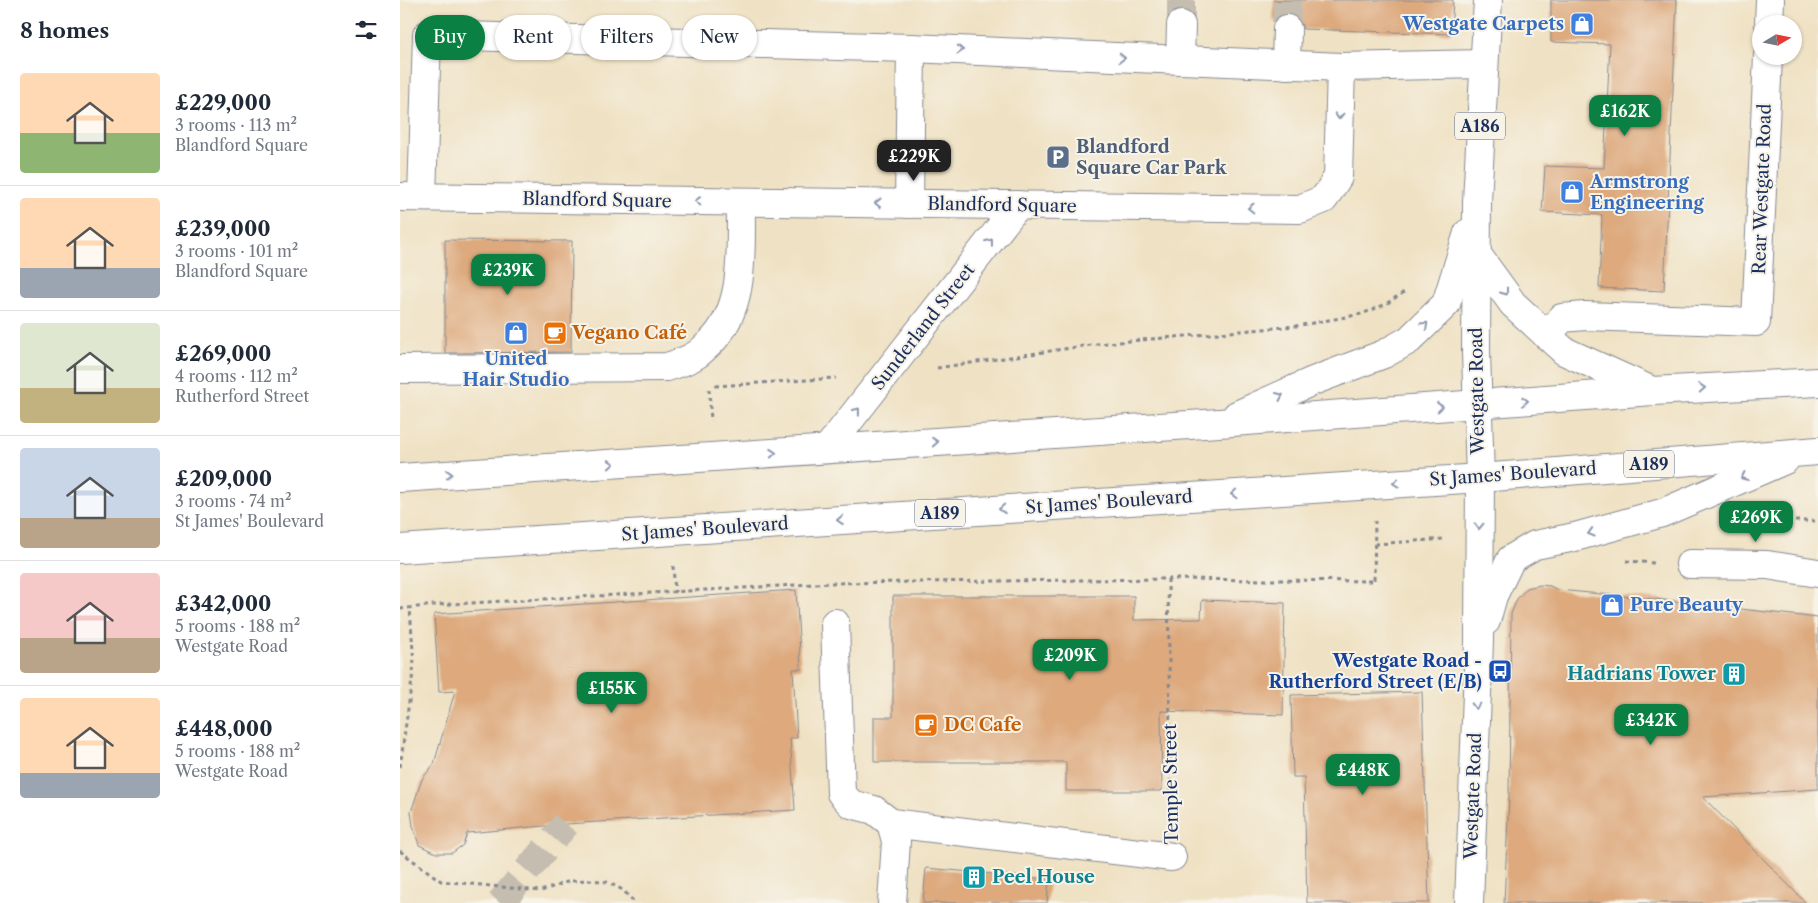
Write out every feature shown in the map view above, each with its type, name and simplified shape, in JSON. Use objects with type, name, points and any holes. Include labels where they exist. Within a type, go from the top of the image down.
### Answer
[{"type":"main road","name":"Westgate Road","points":[[1469,903],[1479,641],[1480,478],[1476,404],[1477,201],[1488,0]]},
{"type":"main road","points":[[1769,15],[1770,0]]},
{"type":"main road","points":[[1180,60],[1181,25]]},
{"type":"main road","points":[[1286,64],[1287,29]]},
{"type":"main road","points":[[411,197],[427,35],[911,48],[1341,67],[1483,64]]},
{"type":"main road","points":[[909,204],[911,48]]},
{"type":"main road","name":"Rear Westgate Road","points":[[1547,336],[1562,318],[1756,322],[1768,65]]},
{"type":"main road","name":"Blandford Square","points":[[411,197],[1300,209],[1324,200],[1338,177],[1341,67]]},
{"type":"main road","points":[[1219,423],[1313,381],[1384,354],[1409,340],[1446,304],[1477,201]]},
{"type":"main road","points":[[400,369],[667,367],[697,355],[720,332],[733,310],[739,279],[741,202]]},
{"type":"main road","name":"Sunderland Street","points":[[827,449],[1018,205]]},
{"type":"main road","points":[[1476,253],[1513,304],[1564,351],[1654,391]]},
{"type":"main road","points":[[400,478],[1219,423],[1654,391],[1818,382]]},
{"type":"main road","points":[[1479,641],[1494,596],[1511,559],[1536,545],[1575,537],[1662,513],[1811,451]]},
{"type":"main road","name":"St James' Boulevard","points":[[400,549],[1480,478],[1811,451]]},
{"type":"main road","points":[[1690,564],[1767,565],[1818,573]]},
{"type":"main road","points":[[835,624],[841,793],[851,804],[874,810],[891,823],[896,841],[892,903]]},
{"type":"main road","name":"Temple Street","points":[[891,823],[1172,857]]},
{"type":"path","points":[[709,386],[884,375],[1097,344],[1296,326],[1362,314],[1386,304],[1410,289]]},
{"type":"path","points":[[400,609],[832,583],[1168,579],[1374,581],[1375,484]]},
{"type":"path","points":[[1622,561],[1690,564]]},
{"type":"path","name":"Temple Street","points":[[1168,579],[1172,857]]},
{"type":"path","points":[[400,768],[414,666],[410,608]]},
{"type":"path","points":[[400,852],[441,881],[541,891],[570,881],[592,880],[608,882],[623,890],[635,903]]},
{"type":"building","points":[[1274,0],[1453,0],[1451,34],[1303,29],[1295,15],[1288,13],[1279,16],[1273,22]]},
{"type":"building","points":[[1551,0],[1677,0],[1664,291],[1599,288],[1602,215],[1542,212],[1545,166],[1604,168],[1610,44],[1551,42]]},
{"type":"building","points":[[445,240],[572,241],[571,352],[445,353]]},
{"type":"building","points":[[1540,585],[1550,586],[1558,590],[1818,618],[1818,789],[1703,797],[1806,903],[1504,903],[1509,797],[1511,614],[1517,599],[1527,588]]},
{"type":"building","points":[[796,590],[801,669],[793,669],[797,738],[790,738],[795,810],[566,824],[467,833],[463,845],[452,853],[436,853],[419,845],[411,812],[422,779],[434,764],[455,691],[439,692],[434,614]]},
{"type":"building","points":[[893,596],[1134,596],[1134,620],[1201,619],[1202,600],[1285,603],[1283,715],[1161,711],[1162,791],[1066,791],[1066,762],[874,762],[874,717],[893,717]]},
{"type":"building","points":[[1422,692],[1429,903],[1307,903],[1304,777],[1293,777],[1291,695]]},
{"type":"building","name":"Peel House","points":[[926,868],[1049,879],[1047,903],[923,903]]},
{"type":"tunnel","points":[[1181,0],[1181,25]]},
{"type":"tunnel","points":[[1287,0],[1287,29]]},
{"type":"tunnel","points":[[500,903],[566,824]]},
{"type":"place","name":"Westgate Carpets","points":[[1582,24]]},
{"type":"place","name":"Blandford Square Car Park","points":[[1058,157]]},
{"type":"place","name":"Armstrong Engineering","points":[[1572,192]]},
{"type":"place","name":"United Hair Studio","points":[[516,333]]},
{"type":"place","name":"Vegano Café","points":[[555,333]]},
{"type":"place","name":"Pure Beauty","points":[[1612,605]]},
{"type":"place","name":"Westgate Road - Rutherford Street (E/B)","points":[[1500,671]]},
{"type":"place","name":"Hadrians Tower","points":[[1734,674]]},
{"type":"place","name":"DC Cafe","points":[[926,725]]},
{"type":"place","name":"Peel House","points":[[974,877]]}]
